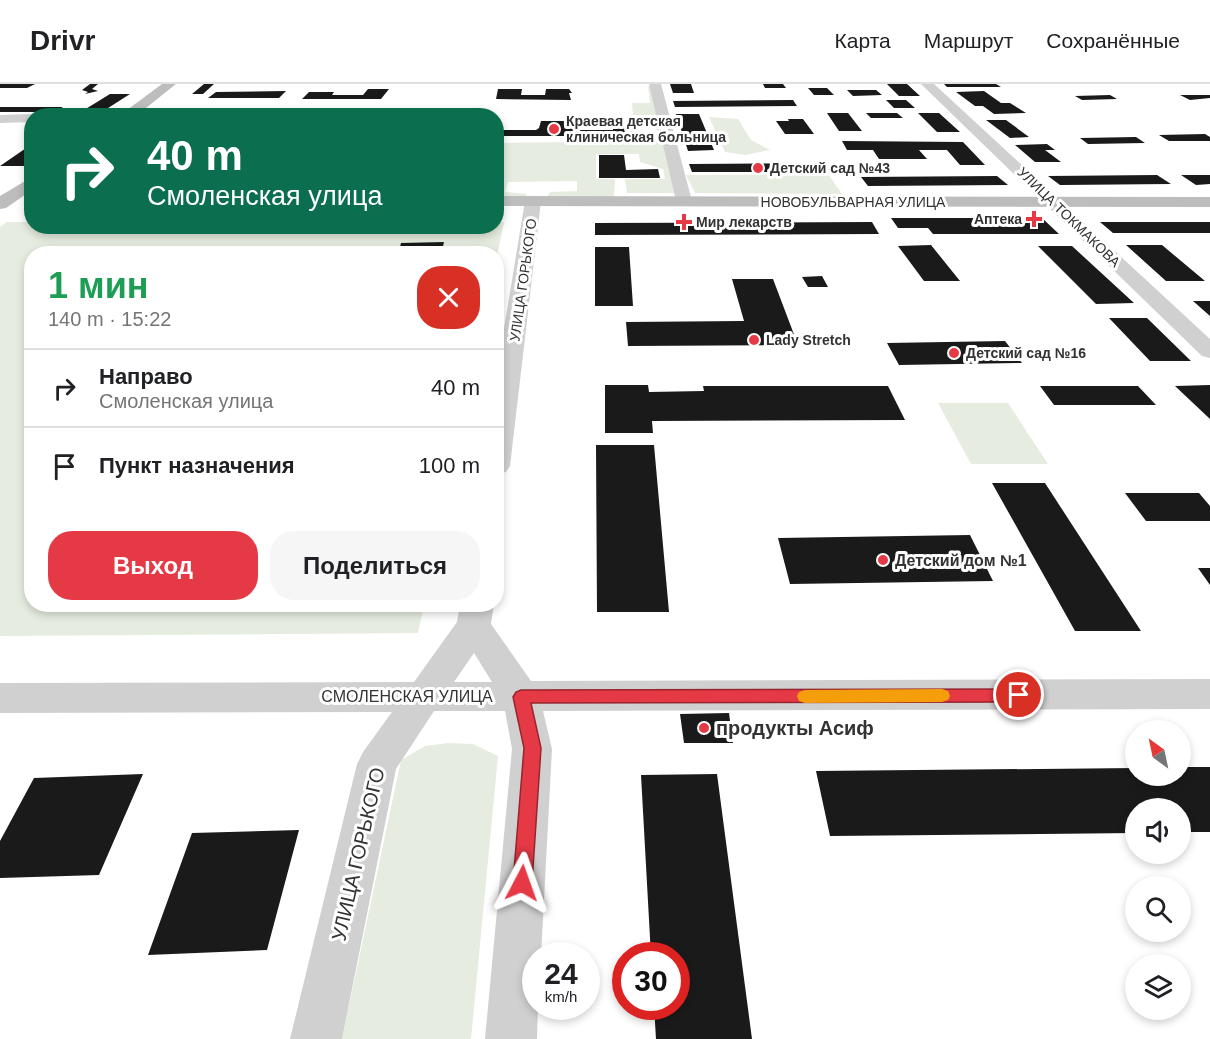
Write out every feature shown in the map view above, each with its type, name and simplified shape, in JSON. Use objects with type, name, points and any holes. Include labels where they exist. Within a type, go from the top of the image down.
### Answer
[{"type":"street","points":[[137,108],[170,84]]},
{"type":"street","points":[[655,84],[684,201]]},
{"type":"street","name":"УЛИЦА ТОКМАКОВА","points":[[927,84],[1210,351]]},
{"type":"street","points":[[0,119],[24,118]]},
{"type":"street","points":[[1,203],[24,187]]},
{"type":"street","name":"НОВОБУЛЬВАРНАЯ УЛИЦА","points":[[504,201],[1210,202]]},
{"type":"street","name":"УЛИЦА ГОРЬКОГО","points":[[504,409],[533,201]]},
{"type":"street","points":[[1,203],[24,202]]},
{"type":"street","name":"УЛИЦА ГОРЬКОГО","points":[[316,1039],[376,764],[476,615],[521,697],[532,748],[511,1039]]},
{"type":"street","name":"СМОЛЕНСКАЯ УЛИЦА","points":[[0,698],[1210,694]]},
{"type":"shaded area","points":[[648,86],[653,86],[678,193],[627,193],[625,179],[665,179],[663,169],[640,162],[639,154],[596,154],[596,179],[615,179],[614,198],[547,198],[550,192],[577,191],[577,181],[508,182],[505,192],[527,194],[525,198],[504,198],[504,143],[660,141],[659,132],[647,122],[633,116],[632,103],[650,103]]},
{"type":"shaded area","points":[[709,117],[738,119],[751,140],[770,150],[745,155],[725,152]]},
{"type":"shaded area","points":[[828,174],[842,194],[695,193],[686,175]]},
{"type":"shaded area","points":[[7,222],[24,222],[24,234],[502,234],[499,246],[24,246],[24,612],[422,612],[418,633],[0,636],[0,227]]},
{"type":"shaded area","points":[[938,403],[1008,403],[1048,464],[971,464]]},
{"type":"shaded area","points":[[448,743],[473,744],[498,756],[471,1039],[342,1039],[401,760],[425,746]]},
{"type":"building","points":[[0,84],[35,84],[27,88],[0,88]]},
{"type":"building","points":[[90,84],[98,84],[92,89],[98,91],[85,94],[88,92],[82,90]]},
{"type":"building","points":[[204,84],[214,84],[203,94],[192,94]]},
{"type":"building","points":[[670,84],[691,84],[694,93],[673,93]]},
{"type":"building","points":[[763,84],[783,84],[786,88],[765,88]]},
{"type":"building","points":[[887,84],[907,84],[920,96],[899,96]]},
{"type":"building","points":[[944,84],[996,84],[1001,87],[947,87]]},
{"type":"building","points":[[808,88],[827,88],[834,95],[814,95]]},
{"type":"building","points":[[368,89],[389,89],[381,99],[302,99],[309,92],[363,95]]},
{"type":"building","points":[[498,89],[522,89],[521,95],[545,95],[546,89],[569,89],[572,93],[569,93],[571,100],[496,99]]},
{"type":"building","points":[[847,90],[876,90],[882,95],[853,96]]},
{"type":"building","points":[[286,91],[279,98],[208,98],[216,92]]},
{"type":"building","points":[[984,91],[1001,103],[1010,103],[1026,113],[994,114],[983,106],[975,106],[956,92]]},
{"type":"building","points":[[110,94],[130,94],[108,108],[87,108]]},
{"type":"building","points":[[1110,95],[1117,99],[1082,100],[1075,96]]},
{"type":"building","points":[[1180,95],[1210,95],[1210,98],[1190,100]]},
{"type":"building","points":[[793,100],[797,106],[675,107],[673,101]]},
{"type":"building","points":[[886,100],[906,100],[915,108],[894,108]]},
{"type":"building","points":[[0,107],[63,107],[24,108],[24,112],[0,112]]},
{"type":"building","points":[[827,113],[848,113],[862,131],[839,131]]},
{"type":"building","points":[[866,113],[897,113],[903,118],[871,118]]},
{"type":"building","points":[[918,113],[939,113],[960,132],[937,132]]},
{"type":"building","points":[[676,114],[699,114],[714,150],[688,151]]},
{"type":"building","points":[[788,119],[803,119],[814,134],[785,134],[776,121],[789,121]]},
{"type":"building","points":[[986,120],[1006,120],[1029,137],[1010,138]]},
{"type":"building","name":"Краевая детская клиническая больница","points":[[541,121],[568,121],[567,127],[573,127],[573,130],[613,130],[613,123],[635,123],[636,136],[504,136],[504,130],[536,130]]},
{"type":"building","points":[[1205,134],[1210,137],[1210,141],[1169,141],[1159,135]]},
{"type":"building","points":[[1136,137],[1145,143],[1088,144],[1080,138]]},
{"type":"building","points":[[842,141],[963,142],[985,165],[960,165],[947,150],[919,150],[927,159],[879,159],[873,150],[847,150]]},
{"type":"building","points":[[1047,144],[1055,150],[1045,150],[1061,162],[1035,162],[1015,145]]},
{"type":"building","points":[[24,150],[24,166],[0,166]]},
{"type":"building","name":"Краевая детская клиническая больница","points":[[599,155],[624,155],[626,170],[658,169],[660,178],[599,178]]},
{"type":"building","name":"Детский сад №43","points":[[823,163],[829,172],[692,172],[689,164]]},
{"type":"building","points":[[1157,175],[1171,184],[1060,185],[1048,176]]},
{"type":"building","points":[[1181,175],[1210,175],[1210,184],[1196,185]]},
{"type":"building","points":[[997,176],[1008,185],[868,186],[861,177]]},
{"type":"building","points":[[891,218],[1042,218],[1059,234],[933,234],[928,228],[898,228]]},
{"type":"building","points":[[872,222],[879,234],[595,235],[595,223]]},
{"type":"building","points":[[1100,222],[1210,222],[1210,233],[1113,233]]},
{"type":"building","points":[[444,242],[443,246],[400,246],[401,243]]},
{"type":"building","points":[[931,245],[960,281],[924,281],[898,246]]},
{"type":"building","points":[[1126,245],[1162,245],[1205,281],[1166,281]]},
{"type":"building","points":[[1038,246],[1072,246],[1134,303],[1096,304]]},
{"type":"building","points":[[595,247],[629,247],[633,306],[595,306]]},
{"type":"building","points":[[822,276],[828,287],[808,287],[802,277]]},
{"type":"building","points":[[732,279],[773,279],[798,345],[628,346],[626,322],[744,321]]},
{"type":"building","points":[[1193,301],[1210,301],[1210,316]]},
{"type":"building","points":[[1109,318],[1147,318],[1191,361],[1150,361]]},
{"type":"building","name":"Детский сад №16","points":[[1005,341],[1022,363],[899,365],[887,343]]},
{"type":"building","points":[[605,385],[648,385],[649,392],[704,391],[703,386],[888,386],[905,420],[652,421],[653,433],[605,433]]},
{"type":"building","points":[[1210,385],[1210,419],[1175,386]]},
{"type":"building","points":[[1040,386],[1138,386],[1156,405],[1054,405]]},
{"type":"building","points":[[596,445],[654,445],[669,612],[597,612]]},
{"type":"building","points":[[992,483],[1045,483],[1141,631],[1075,631]]},
{"type":"building","points":[[1125,493],[1199,493],[1210,506],[1210,521],[1146,521]]},
{"type":"building","name":"Детский дом №1","points":[[970,535],[993,581],[790,584],[778,538]]},
{"type":"building","points":[[1198,568],[1210,568],[1210,585]]},
{"type":"building","points":[[729,713],[733,743],[684,743],[680,714]]},
{"type":"building","points":[[1191,767],[1210,767],[1210,832],[1191,832],[1191,798],[1125,798],[1125,833],[830,836],[816,771],[1125,768],[1125,786],[1191,786]]},
{"type":"building","points":[[143,774],[99,875],[0,878],[0,841],[34,778]]},
{"type":"building","points":[[717,774],[752,1039],[656,1039],[655,1020],[690,1020],[690,942],[650,942],[641,775]]},
{"type":"building","points":[[299,830],[267,950],[148,955],[192,833]]},
{"type":"slow traffic","points":[[805,696],[942,696]]},
{"type":"place","name":"Краевая детская клиническая больница","points":[[554,129]]},
{"type":"place","name":"Детский сад №43","points":[[758,168]]},
{"type":"place","name":"Аптека","points":[[1034,219]]},
{"type":"place","name":"Мир лекарств","points":[[684,222]]},
{"type":"place","name":"Lady Stretch","points":[[754,340]]},
{"type":"place","name":"Детский сад №16","points":[[954,353]]},
{"type":"place","name":"Детский дом №1","points":[[883,560]]},
{"type":"place","name":"продукты Асиф","points":[[704,728]]},
{"type":"route","points":[[522,883],[532,748],[521,697],[1019,695]]}]
